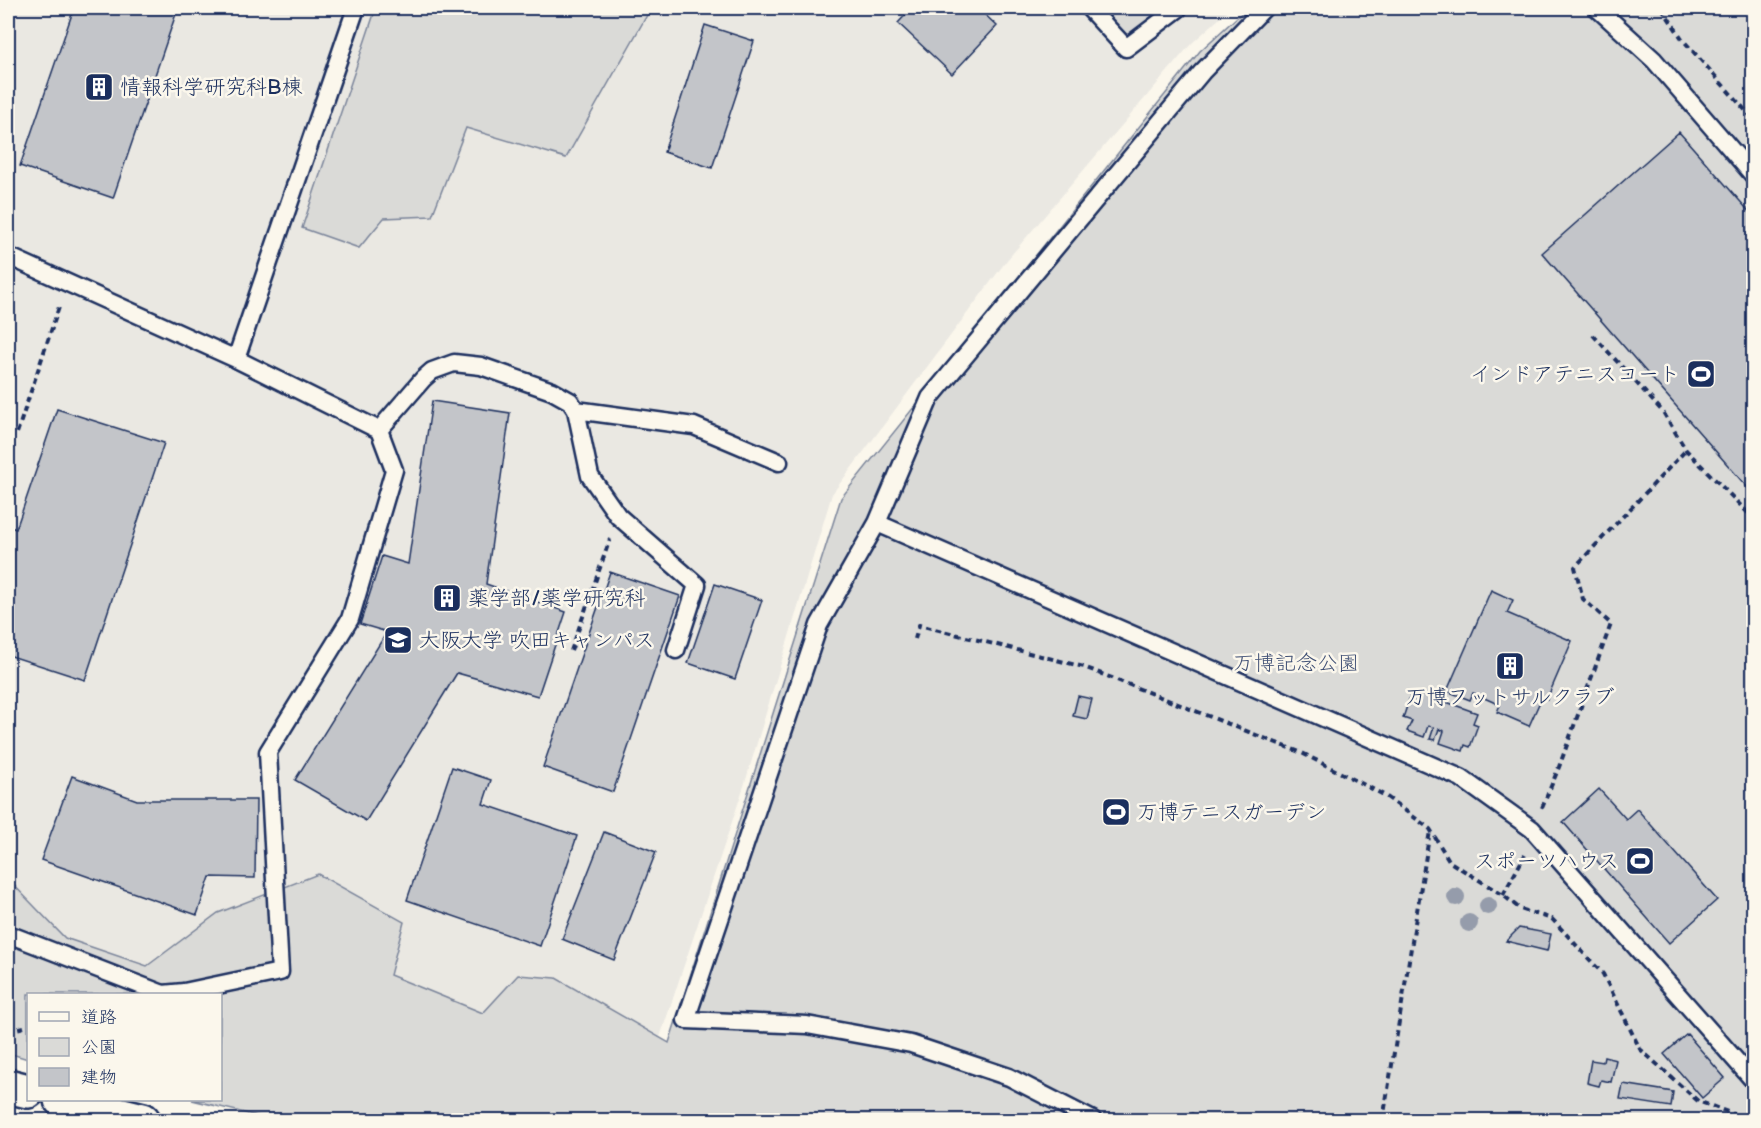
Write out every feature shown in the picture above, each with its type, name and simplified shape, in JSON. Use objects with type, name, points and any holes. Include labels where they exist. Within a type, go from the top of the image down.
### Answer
[{"type":"main road","points":[[8,1086],[27,1091]]},
{"type":"main road","points":[[65,1101],[143,1120]]},
{"type":"lane","points":[[236,359],[356,8]]},
{"type":"lane","points":[[1089,8],[1126,48],[1179,8]]},
{"type":"lane","points":[[1093,1120],[1009,1077],[911,1044],[807,1025],[686,1020],[819,625],[877,523],[930,398],[1202,72],[1264,8]]},
{"type":"lane","points":[[1597,8],[1654,60],[1754,176]]},
{"type":"lane","points":[[8,256],[236,359],[379,430],[394,470],[350,619],[268,752],[280,972],[174,993]]},
{"type":"lane","points":[[379,430],[423,379],[432,371],[454,363],[481,366],[552,391],[570,401],[576,410],[590,476],[618,516],[697,585],[676,650]]},
{"type":"lane","points":[[576,410],[694,426],[779,462]]},
{"type":"lane","points":[[877,523],[1461,778],[1532,829],[1754,1081]]},
{"type":"lane","points":[[8,934],[160,993]]},
{"type":"path","points":[[1662,8],[1683,40],[1754,120]]},
{"type":"path","points":[[8,438],[16,433],[67,283]]},
{"type":"path","points":[[1593,335],[1663,412],[1686,450],[1754,519]]},
{"type":"path","points":[[1548,794],[1611,624],[1583,599],[1575,567],[1686,450]]},
{"type":"path","points":[[572,651],[618,516]]},
{"type":"path","points":[[915,639],[919,625],[1084,667],[1302,753],[1384,795],[1430,829],[1450,862],[1503,895],[1520,909],[1552,919],[1603,974],[1640,1049],[1698,1101],[1749,1120]]},
{"type":"path","points":[[1383,1120],[1430,829]]},
{"type":"path","points":[[1503,895],[1524,857],[1532,829]]},
{"type":"path","points":[[8,1031],[27,1026]]},
{"type":"path","points":[[1191,1114],[1205,1120]]},
{"type":"shaded area","name":"大阪大学 吹田キャンパス","points":[[8,8],[1231,8],[1191,44],[1007,260],[832,494],[744,786],[650,1067],[222,993],[8,979]]},
{"type":"green space","points":[[376,8],[651,8],[566,158],[466,128],[432,216],[384,218],[359,248],[302,228]]},
{"type":"green space","points":[[1102,8],[1161,8],[1128,37]]},
{"type":"green space","name":"万博記念公園","points":[[1247,8],[1753,8],[1753,1120],[307,1120],[265,1118],[196,1101],[222,1101],[222,993],[27,993],[27,1059],[8,1053],[8,879],[65,938],[147,966],[218,913],[318,874],[404,922],[390,975],[483,1013],[518,975],[556,978],[669,1043],[841,498],[1200,51]]},
{"type":"building","name":"情報科学研究科B棟","points":[[74,8],[178,8],[113,198],[20,166]]},
{"type":"building","points":[[912,8],[978,8],[997,26],[952,74],[898,23]]},
{"type":"building","points":[[705,25],[754,41],[712,168],[664,152]]},
{"type":"building","name":"インドアテニスコート","points":[[1679,132],[1754,217],[1754,495],[1542,253]]},
{"type":"building","name":"薬学部/薬学研究科","points":[[432,401],[510,413],[486,584],[566,612],[538,696],[457,673],[366,821],[295,780],[387,632],[360,624],[382,556],[408,564]]},
{"type":"building","points":[[57,409],[164,443],[85,680],[8,655],[8,526],[16,529]]},
{"type":"building","points":[[610,572],[680,596],[613,792],[543,767]]},
{"type":"building","points":[[715,584],[762,600],[735,679],[688,663]]},
{"type":"building","name":"万博フットサルクラブ","points":[[1491,590],[1513,600],[1507,613],[1572,641],[1547,699],[1542,697],[1529,726],[1497,712],[1500,705],[1473,693],[1470,700],[1447,691]]},
{"type":"building","points":[[1421,693],[1477,713],[1473,723],[1478,725],[1470,747],[1465,745],[1463,751],[1440,743],[1444,731],[1439,729],[1435,740],[1430,739],[1434,727],[1428,726],[1424,737],[1407,731],[1412,721],[1403,718],[1410,697],[1419,700]]},
{"type":"building","points":[[1078,696],[1092,699],[1087,719],[1073,716]]},
{"type":"building","points":[[452,767],[491,780],[483,804],[577,836],[540,946],[407,900]]},
{"type":"building","points":[[72,776],[137,800],[256,800],[255,878],[210,877],[197,915],[41,860]]},
{"type":"building","name":"スポーツハウス","points":[[1599,789],[1626,819],[1637,809],[1717,900],[1669,943],[1563,822]]},
{"type":"building","points":[[604,832],[656,852],[614,960],[562,939]]},
{"type":"building","points":[[1519,928],[1551,934],[1547,951],[1506,941]]},
{"type":"building","points":[[1687,1034],[1725,1078],[1702,1098],[1664,1054]]},
{"type":"building","points":[[1604,1057],[1616,1060],[1611,1082],[1601,1080],[1599,1086],[1587,1083],[1591,1060],[1603,1062]]},
{"type":"building","points":[[1623,1084],[1673,1092],[1671,1107],[1620,1099]]},
{"type":"place","name":"情報科学研究科B棟","points":[[99,87]]},
{"type":"place","name":"インドアテニスコート","points":[[1701,374]]},
{"type":"place","name":"薬学部/薬学研究科","points":[[447,598]]},
{"type":"place","name":"大阪大学 吹田キャンパス","points":[[398,640]]},
{"type":"place","name":"万博フットサルクラブ","points":[[1510,666]]},
{"type":"place","name":"万博テニスガーデン","points":[[1116,812]]},
{"type":"place","name":"スポーツハウス","points":[[1640,861]]}]
